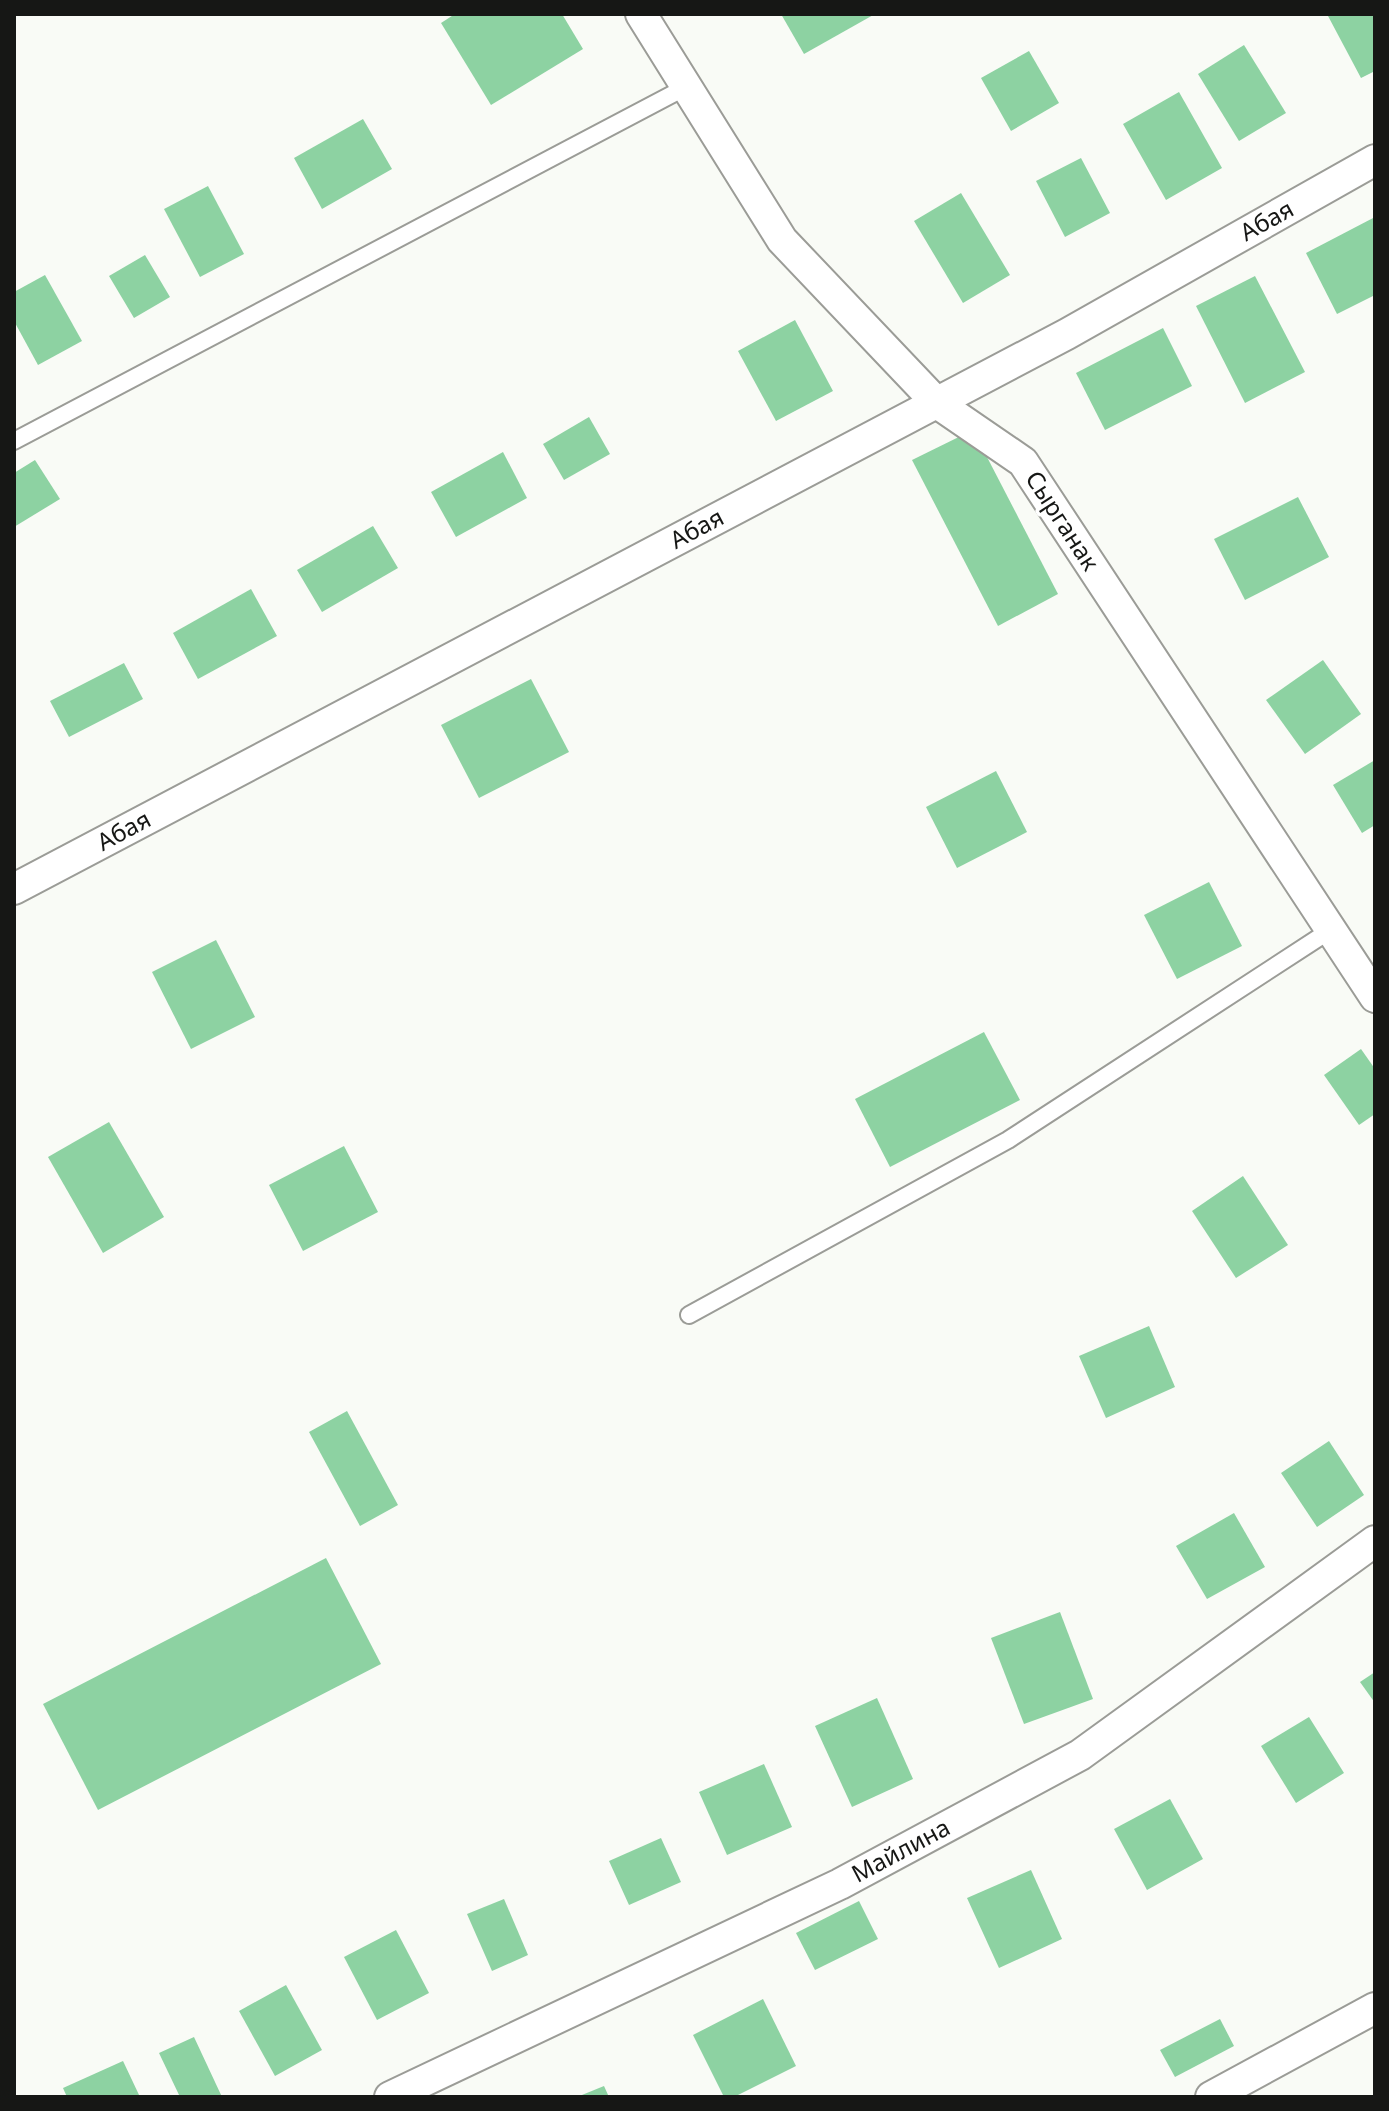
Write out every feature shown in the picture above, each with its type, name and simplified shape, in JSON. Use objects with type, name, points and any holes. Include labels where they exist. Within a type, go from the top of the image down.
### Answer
[{"type":"street","name":"Сырганак","points":[[641,14],[782,240],[937,403],[1023,462],[1375,997]]},
{"type":"street","name":"Абая","points":[[14,889],[1081,327],[1375,160]]},
{"type":"street","name":"Майлина","points":[[390,2097],[840,1884],[1080,1755],[1375,1541]]},
{"type":"street","points":[[1211,2097],[1375,2008]]},
{"type":"lane","points":[[14,441],[686,87]]},
{"type":"lane","points":[[689,1315],[1008,1140],[1329,931]]},
{"type":"building","points":[[455,14],[562,14],[583,49],[491,105],[441,23]]},
{"type":"building","points":[[781,14],[875,14],[804,54]]},
{"type":"building","points":[[1375,14],[1375,71],[1361,78],[1328,16]]},
{"type":"building","points":[[1244,45],[1286,113],[1239,141],[1198,74]]},
{"type":"building","points":[[1029,51],[1059,103],[1011,131],[981,78]]},
{"type":"building","points":[[1179,92],[1222,168],[1166,200],[1123,124]]},
{"type":"building","points":[[363,119],[392,169],[322,209],[294,158]]},
{"type":"building","points":[[1081,158],[1110,213],[1065,237],[1036,181]]},
{"type":"building","points":[[208,186],[244,254],[200,277],[164,209]]},
{"type":"building","points":[[961,193],[1010,275],[963,303],[914,221]]},
{"type":"building","points":[[1375,217],[1375,295],[1337,314],[1306,253]]},
{"type":"building","points":[[145,255],[170,297],[134,318],[109,276]]},
{"type":"building","points":[[45,275],[82,341],[38,365],[14,321],[14,292]]},
{"type":"building","points":[[1255,276],[1305,372],[1245,403],[1196,306]]},
{"type":"building","points":[[795,320],[833,391],[776,421],[738,351]]},
{"type":"building","points":[[1163,328],[1192,386],[1105,430],[1076,373]]},
{"type":"building","points":[[589,417],[610,454],[564,480],[543,444]]},
{"type":"building","points":[[973,430],[1058,594],[998,626],[912,460]]},
{"type":"building","points":[[503,452],[527,498],[456,537],[431,492]]},
{"type":"building","points":[[35,460],[60,499],[14,527],[14,473]]},
{"type":"building","points":[[1298,497],[1329,557],[1245,600],[1214,539]]},
{"type":"building","points":[[373,526],[398,568],[322,612],[297,570]]},
{"type":"building","points":[[251,589],[277,636],[198,679],[173,633]]},
{"type":"building","points":[[1323,660],[1361,714],[1305,754],[1266,700]]},
{"type":"building","points":[[124,663],[143,699],[69,737],[50,701]]},
{"type":"building","points":[[531,679],[569,752],[479,798],[441,725]]},
{"type":"building","points":[[1375,760],[1375,825],[1362,833],[1333,785]]},
{"type":"building","points":[[996,771],[1027,832],[957,868],[926,807]]},
{"type":"building","points":[[1209,882],[1242,946],[1177,979],[1144,915]]},
{"type":"building","points":[[216,940],[255,1017],[191,1049],[152,972]]},
{"type":"building","points":[[984,1032],[1020,1100],[890,1167],[855,1099]]},
{"type":"building","points":[[1361,1049],[1375,1069],[1375,1114],[1359,1125],[1324,1075]]},
{"type":"building","points":[[109,1122],[164,1217],[103,1253],[48,1157]]},
{"type":"building","points":[[344,1146],[378,1212],[303,1251],[269,1185]]},
{"type":"building","points":[[1243,1176],[1288,1245],[1236,1278],[1192,1211]]},
{"type":"building","points":[[1149,1326],[1175,1387],[1106,1418],[1079,1356]]},
{"type":"building","points":[[347,1411],[398,1505],[360,1526],[309,1432]]},
{"type":"building","points":[[1329,1441],[1364,1495],[1317,1527],[1281,1473]]},
{"type":"building","points":[[1234,1513],[1265,1567],[1207,1599],[1176,1546]]},
{"type":"building","points":[[326,1558],[381,1664],[98,1810],[43,1704]]},
{"type":"building","points":[[1060,1612],[1093,1699],[1024,1724],[991,1638]]},
{"type":"building","points":[[1375,1672],[1375,1703],[1360,1682]]},
{"type":"building","points":[[877,1698],[913,1779],[852,1807],[815,1726]]},
{"type":"building","points":[[1309,1717],[1344,1773],[1296,1803],[1261,1746]]},
{"type":"building","points":[[764,1764],[792,1827],[727,1855],[699,1792]]},
{"type":"building","points":[[1170,1799],[1203,1859],[1147,1890],[1114,1829]]},
{"type":"building","points":[[661,1838],[681,1882],[629,1905],[609,1861]]},
{"type":"building","points":[[1031,1870],[1062,1939],[999,1968],[967,1898]]},
{"type":"building","points":[[504,1899],[528,1955],[492,1971],[467,1914]]},
{"type":"building","points":[[859,1901],[878,1939],[815,1970],[796,1933]]},
{"type":"building","points":[[396,1930],[429,1993],[377,2020],[344,1957]]},
{"type":"building","points":[[286,1985],[322,2050],[275,2076],[239,2011]]},
{"type":"building","points":[[763,1999],[796,2066],[734,2097],[724,2097],[693,2035]]},
{"type":"building","points":[[1220,2019],[1234,2046],[1175,2077],[1160,2050]]},
{"type":"building","points":[[194,2037],[222,2097],[180,2097],[159,2053]]},
{"type":"building","points":[[123,2061],[140,2097],[67,2097],[63,2088]]},
{"type":"building","points":[[604,2086],[609,2097],[577,2097]]}]
